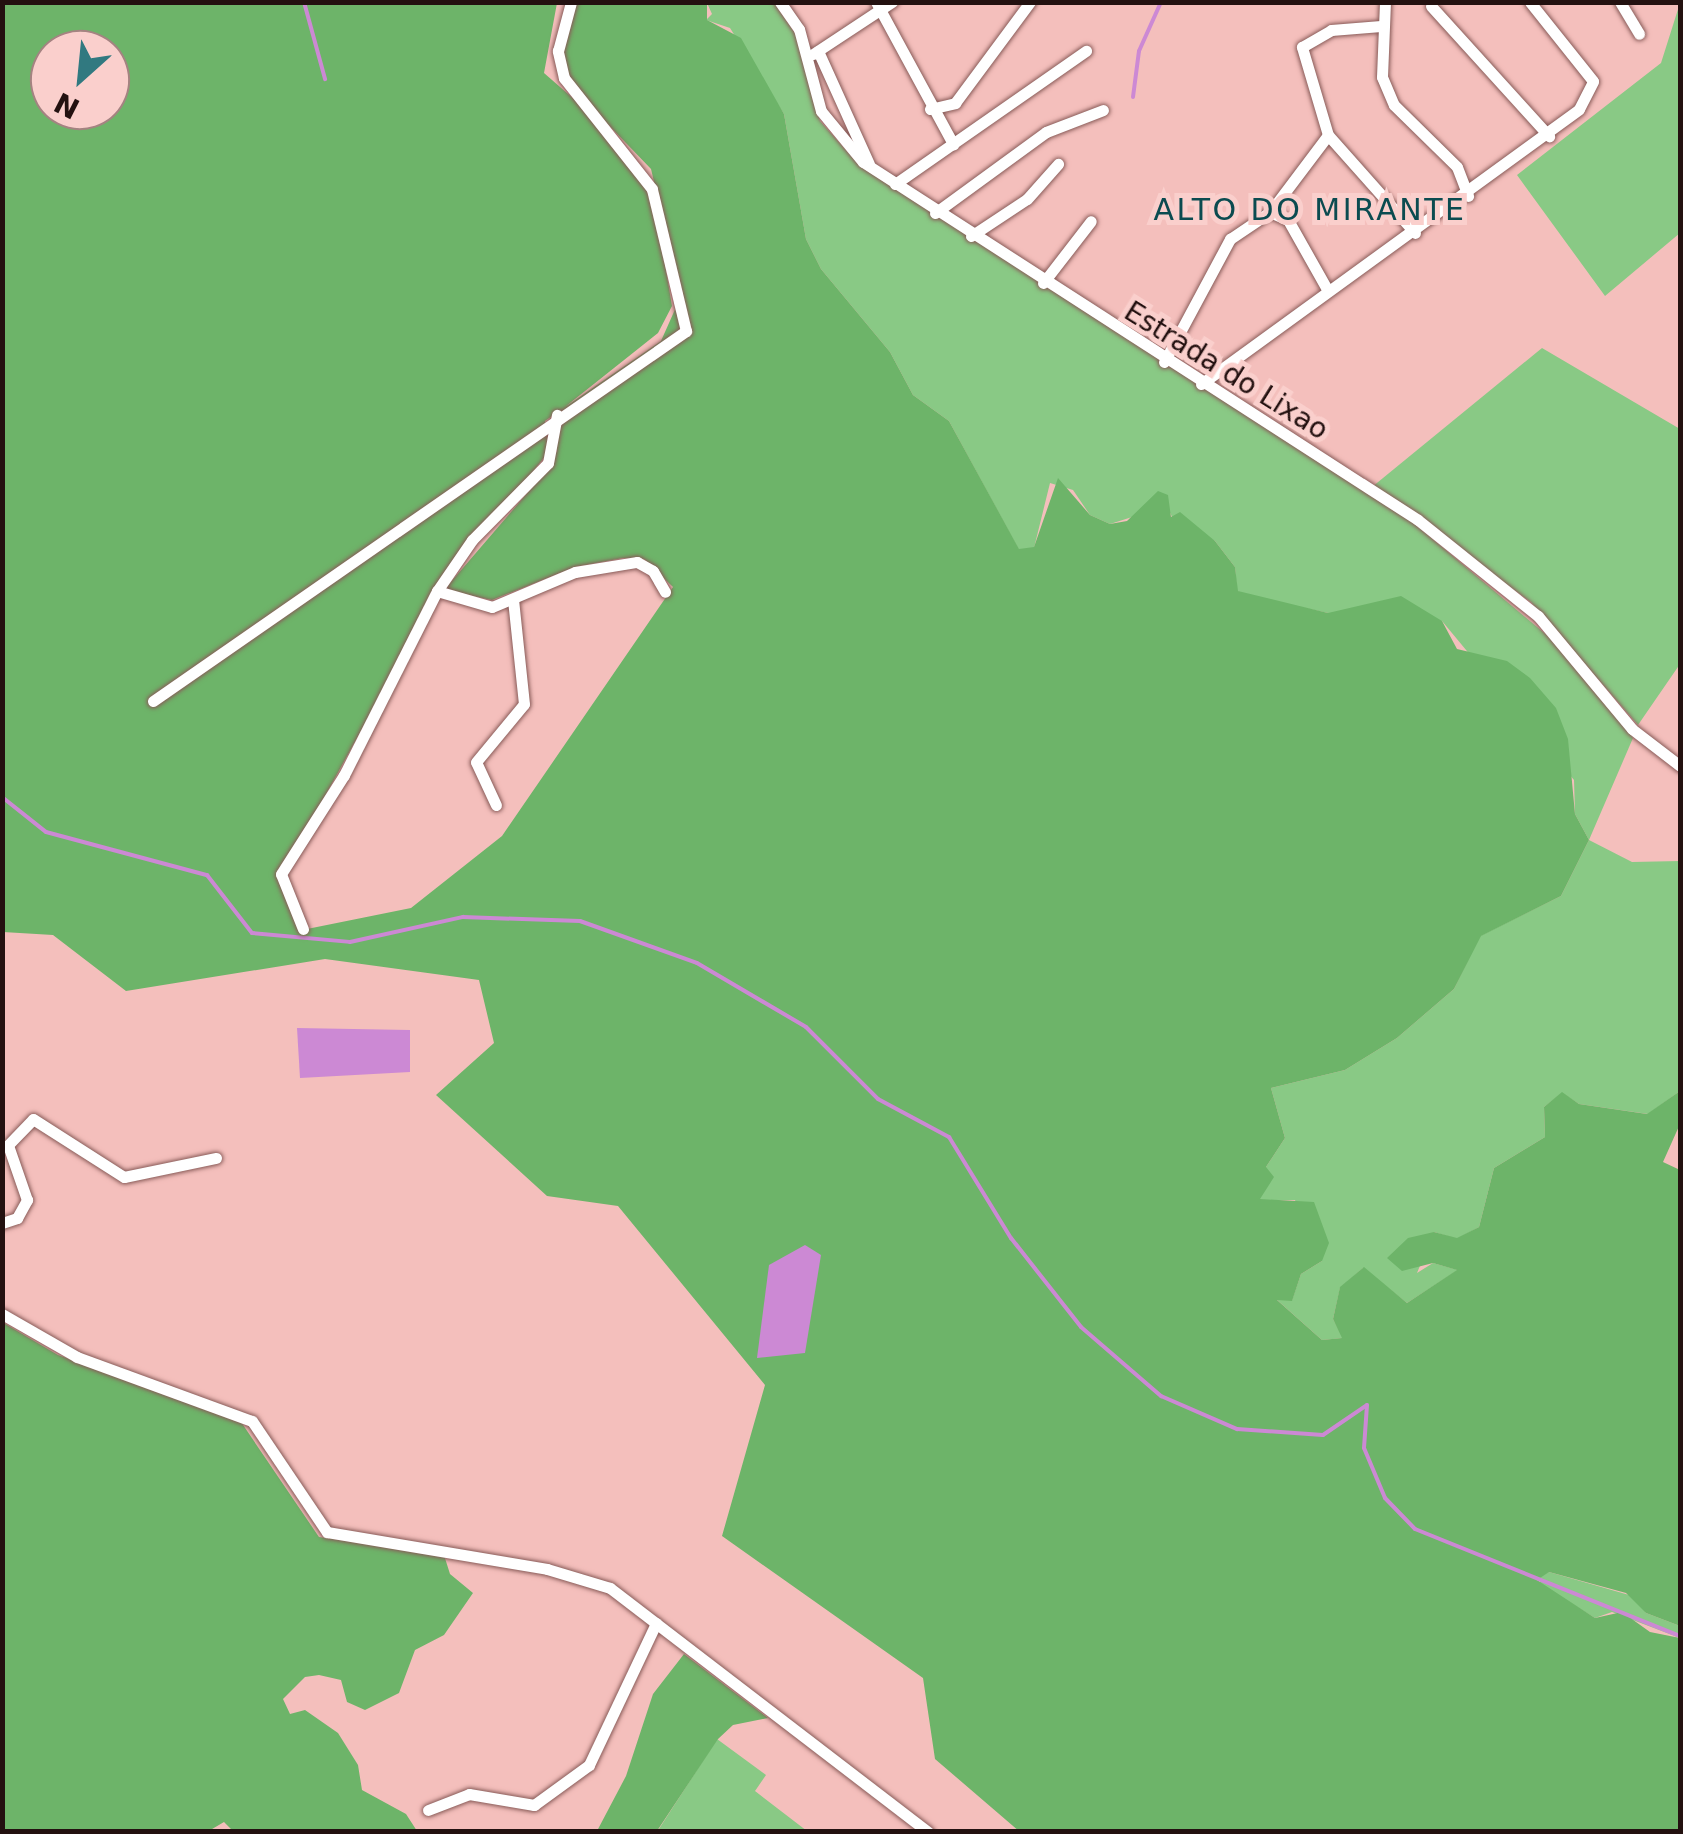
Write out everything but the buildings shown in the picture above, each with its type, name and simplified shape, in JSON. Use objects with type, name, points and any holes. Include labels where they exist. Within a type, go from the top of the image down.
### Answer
[{"type":"street","points":[[154,702],[557,415],[680,339],[688,322],[652,189],[564,78],[558,51],[571,2]]},
{"type":"street","name":"Estrada do Lixao","points":[[780,2],[795,21],[828,125],[871,168],[1164,362],[1418,520],[1506,588],[1632,729],[1680,766]]},
{"type":"street","points":[[930,109],[955,104],[1030,2]]},
{"type":"street","points":[[1385,2],[1378,64],[1394,105],[1457,167],[1468,196]]},
{"type":"street","points":[[1201,384],[1328,290],[1468,196],[1579,110],[1593,81],[1530,2]]},
{"type":"street","points":[[1620,2],[1639,34]]},
{"type":"street","points":[[805,58],[883,6],[930,109],[952,144]]},
{"type":"street","points":[[1431,6],[1549,136]]},
{"type":"street","points":[[1381,26],[1331,30],[1302,46],[1328,135],[1415,233]]},
{"type":"street","points":[[818,51],[871,168]]},
{"type":"street","points":[[895,184],[1086,51]]},
{"type":"street","points":[[935,212],[1046,132],[1104,110]]},
{"type":"street","points":[[1164,362],[1230,239],[1270,212],[1328,135]]},
{"type":"street","points":[[971,236],[1027,199],[1058,164]]},
{"type":"street","points":[[1270,212],[1288,220],[1328,290]]},
{"type":"street","points":[[1043,284],[1091,221]]},
{"type":"street","points":[[303,929],[281,874],[344,775],[437,591],[472,540],[548,462],[557,415]]},
{"type":"street","points":[[437,591],[478,608],[514,600],[575,572],[626,563],[647,566],[665,592]]},
{"type":"street","points":[[496,805],[476,762],[524,704],[514,600]]},
{"type":"street","points":[[2,1223],[16,1218],[26,1200],[8,1145],[33,1118],[124,1177],[216,1158]]},
{"type":"street","points":[[2,1314],[77,1357],[252,1421],[327,1532],[576,1574],[610,1588],[928,1832]]},
{"type":"street","points":[[428,1810],[469,1794],[534,1805],[589,1765],[656,1623]]},
{"type":"green space","points":[[2,3],[557,3],[544,73],[599,121],[652,186],[672,306],[658,333],[565,407],[661,341],[681,296],[651,169],[573,88],[560,51],[570,3],[707,3],[707,20],[741,38],[784,114],[806,239],[821,269],[890,352],[913,395],[949,421],[1019,549],[1034,547],[1058,478],[1090,515],[1110,524],[1127,521],[1158,491],[1168,495],[1171,517],[1180,512],[1215,541],[1235,567],[1238,591],[1328,613],[1401,596],[1442,621],[1457,649],[1507,661],[1530,678],[1556,708],[1568,739],[1575,814],[1589,840],[1561,896],[1481,936],[1454,989],[1397,1038],[1345,1070],[1271,1088],[1285,1138],[1266,1167],[1274,1177],[1260,1199],[1314,1202],[1329,1243],[1322,1261],[1301,1274],[1292,1301],[1277,1300],[1322,1340],[1342,1338],[1333,1319],[1340,1287],[1364,1267],[1407,1303],[1457,1270],[1433,1263],[1402,1271],[1387,1258],[1408,1238],[1434,1232],[1457,1238],[1479,1227],[1494,1168],[1545,1137],[1544,1107],[1562,1092],[1579,1104],[1647,1114],[1680,1091],[1680,1124],[1663,1162],[1680,1170],[1680,1626],[1646,1613],[1626,1593],[1549,1572],[1537,1580],[1595,1618],[1622,1612],[1650,1632],[1680,1638],[1680,1831],[1019,1831],[935,1759],[923,1678],[722,1536],[765,1385],[618,1206],[547,1196],[436,1095],[494,1043],[479,980],[325,959],[126,991],[53,935],[3,932]],"holes":[[[555,414],[557,451],[542,476],[444,590],[492,600],[575,567],[623,558],[644,559],[673,587],[502,836],[411,908],[307,929],[282,874],[438,591],[550,450],[545,421]]]},
{"type":"green space","points":[[707,3],[774,3],[796,35],[820,121],[859,165],[1411,521],[1549,637],[1633,738],[1589,840],[1575,814],[1574,780],[1442,621],[1328,613],[1249,596],[1237,591],[1235,567],[1215,541],[1172,517],[1167,506],[1110,524],[1090,515],[1073,490],[1050,483],[1034,548],[1019,550],[949,421],[913,395],[890,352],[821,269],[806,239],[784,114],[730,28],[706,20],[712,14]]},
{"type":"green space","points":[[1680,3],[1680,233],[1605,296],[1517,175],[1661,63]]},
{"type":"green space","points":[[1542,348],[1680,429],[1680,664],[1638,725],[1531,602],[1372,487]]},
{"type":"green space","points":[[1589,840],[1632,862],[1680,861],[1680,1091],[1648,1114],[1579,1104],[1562,1093],[1544,1107],[1545,1137],[1494,1168],[1479,1227],[1457,1239],[1434,1232],[1417,1273],[1433,1263],[1458,1270],[1407,1303],[1363,1268],[1340,1288],[1333,1319],[1343,1338],[1322,1340],[1276,1299],[1292,1300],[1301,1274],[1322,1261],[1295,1200],[1259,1200],[1266,1167],[1285,1138],[1271,1088],[1345,1070],[1397,1038],[1454,989],[1480,936],[1561,896]]},
{"type":"green space","points":[[2,1322],[58,1355],[239,1419],[319,1537],[444,1555],[450,1574],[473,1593],[444,1635],[415,1650],[399,1693],[365,1710],[347,1702],[341,1680],[319,1675],[305,1677],[283,1699],[290,1714],[305,1710],[338,1733],[358,1765],[362,1790],[406,1814],[417,1831],[233,1831],[224,1822],[207,1832],[3,1831]]},
{"type":"green space","points":[[1549,1572],[1636,1597],[1646,1613],[1680,1626],[1680,1638],[1612,1612],[1595,1618],[1540,1584],[1539,1573]]},
{"type":"green space","points":[[684,1654],[768,1718],[733,1725],[718,1739],[657,1831],[597,1831],[626,1776],[653,1694]]},
{"type":"green space","points":[[717,1739],[766,1775],[755,1791],[807,1831],[657,1832]]},
{"type":"shaded area","points":[[297,1028],[410,1030],[410,1072],[300,1078]]},
{"type":"shaded area","points":[[805,1245],[821,1255],[805,1353],[757,1358],[769,1265]]},
{"type":"waterway","points":[[304,2],[325,79]]},
{"type":"waterway","points":[[1133,97],[1139,51],[1161,2]]},
{"type":"waterway","points":[[2,797],[46,832],[207,875],[252,933],[350,942],[463,917],[580,921],[697,963],[806,1027],[878,1099],[949,1137],[1011,1238],[1081,1327],[1161,1396],[1237,1429],[1323,1435],[1367,1405],[1364,1448],[1385,1498],[1415,1529],[1680,1636]]},
{"type":"district","name":"ALTO DO MIRANTE","points":[[1310,210]]}]
